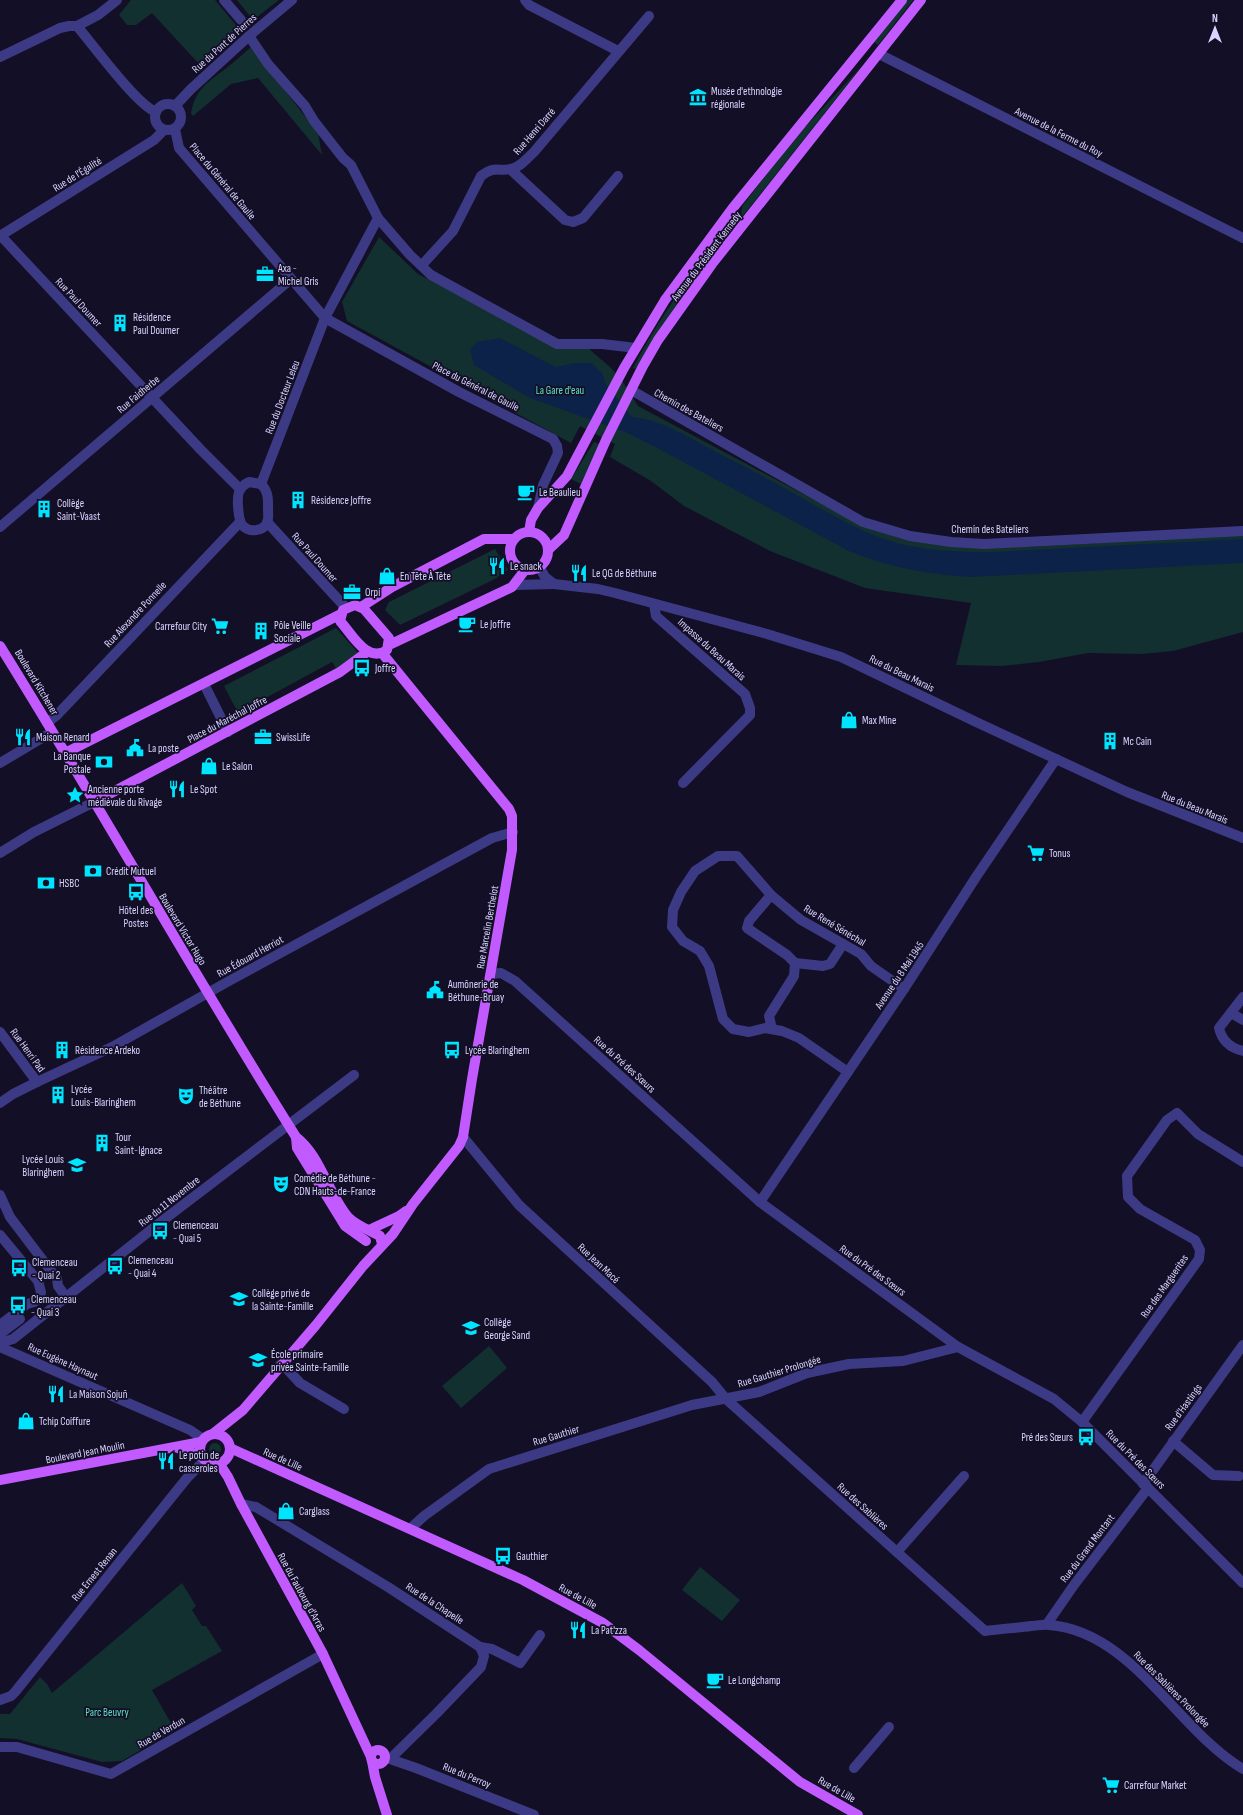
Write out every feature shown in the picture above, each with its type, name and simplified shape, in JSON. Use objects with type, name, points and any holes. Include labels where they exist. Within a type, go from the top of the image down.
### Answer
[{"type":"main road","name":"Avenue du Président Kennedy","points":[[529,532],[531,520],[538,508],[567,476],[624,368],[665,300],[728,214],[902,0]]},
{"type":"main road","name":"Avenue du Président Kennedy","points":[[549,549],[564,535],[606,440],[658,340],[712,264],[921,0]]},
{"type":"main road","name":"Avenue de la Ferme du Roy","points":[[864,48],[879,54]]},
{"type":"main road","points":[[529,532],[540,535],[544,539],[549,549],[547,560],[540,568],[535,570],[525,570],[515,565],[512,560],[510,549],[514,539],[521,534],[529,532]]},
{"type":"main road","points":[[65,753],[204,684],[355,605],[361,607],[392,587],[484,539],[514,539]]},
{"type":"main road","points":[[343,611],[340,621],[367,652],[378,655],[386,649],[515,586],[525,570]]},
{"type":"main road","name":"Rue Marcelin Berthelot","points":[[214,1434],[243,1410],[280,1365],[316,1325],[363,1266],[374,1240],[393,1234],[412,1206],[453,1155],[463,1137],[512,850],[512,816],[509,809],[386,649],[389,638],[361,607]]},
{"type":"main road","name":"Boulevard Kitchener","points":[[0,646],[50,727]]},
{"type":"main road","name":"Place du Maréchal Joffre","points":[[94,802],[340,672],[367,652]]},
{"type":"main road","name":"Boulevard Victor Hugo","points":[[50,727],[288,1125],[296,1137],[305,1144],[335,1198],[349,1217],[374,1240]]},
{"type":"main road","points":[[374,1240],[399,1216],[412,1206]]},
{"type":"main road","points":[[226,1454],[221,1435],[214,1434],[202,1440],[200,1449],[203,1458],[210,1463],[226,1454],[233,1419]]},
{"type":"main road","name":"Boulevard Jean Moulin","points":[[0,1480],[175,1447],[202,1440]]},
{"type":"main road","name":"Boulevard Jean Moulin","points":[[175,1447],[203,1458]]},
{"type":"main road","name":"Rue de Lille","points":[[226,1454],[250,1458],[411,1528],[523,1580],[603,1623],[645,1655],[800,1782],[858,1815]]},
{"type":"main road","name":"Rue du Faubourg d'Arras","points":[[226,1454],[228,1477],[241,1504],[322,1654],[361,1734],[372,1759],[375,1777],[387,1815]]},
{"type":"main road","name":"Rue du Faubourg d'Arras","points":[[361,1734],[385,1756]]},
{"type":"main road","points":[[372,1759],[376,1764],[381,1763],[385,1756]]},
{"type":"street","points":[[0,57],[60,28],[77,26],[98,15],[117,0]]},
{"type":"street","points":[[224,0],[241,20]]},
{"type":"street","name":"Rue du Pont de Pierres","points":[[175,106],[191,89],[249,36],[292,0]]},
{"type":"street","points":[[525,0],[529,5],[618,51]]},
{"type":"street","name":"Rue Henri Darré","points":[[422,265],[453,231],[481,176],[487,171],[496,168],[510,170],[519,166],[534,152],[649,16]]},
{"type":"street","points":[[77,26],[136,96],[151,110],[156,112]]},
{"type":"street","points":[[249,36],[268,64],[305,106],[314,121],[342,158],[351,165],[378,218],[410,255],[431,275],[558,344],[602,344],[636,348]]},
{"type":"street","name":"Avenue de la Ferme du Roy","points":[[879,54],[1243,238]]},
{"type":"street","points":[[162,106],[175,106],[180,112],[181,119],[175,129],[164,130],[160,128],[156,121],[156,112],[162,106]]},
{"type":"street","name":"Place du Général de Gaulle","points":[[175,129],[179,148],[325,318],[459,392],[553,439],[558,446],[558,453],[543,485],[538,508]]},
{"type":"street","name":"Rue de l'Égalité","points":[[0,236],[154,140],[164,130]]},
{"type":"street","points":[[510,170],[565,220],[573,222],[583,218],[618,176]]},
{"type":"street","points":[[325,318],[378,218]]},
{"type":"street","name":"Rue Paul Doumer","points":[[0,236],[151,398],[240,489]]},
{"type":"street","name":"Rue Faidherbe","points":[[0,527],[291,279]]},
{"type":"street","name":"Rue du Docteur Leleu","points":[[261,484],[325,318]]},
{"type":"street","name":"Chemin des Bateliers","points":[[629,395],[863,522],[910,536],[951,542],[984,544],[1243,531]]},
{"type":"street","points":[[249,482],[261,484],[268,494],[267,522],[258,530],[248,530],[240,522],[238,496],[240,489],[249,482]]},
{"type":"street","name":"Rue Alexandre Ponnelle","points":[[0,763],[50,727],[57,715],[240,522]]},
{"type":"street","name":"Rue Paul Doumer","points":[[267,522],[343,611]]},
{"type":"street","points":[[540,568],[545,576],[554,584]]},
{"type":"street","name":"Rue du Beau Marais","points":[[515,586],[554,584],[598,589],[767,634],[841,657],[974,722],[1127,792],[1243,838]]},
{"type":"street","name":"Impasse du Beau Marais","points":[[654,604],[656,616],[745,694],[750,708],[750,715],[683,783]]},
{"type":"street","points":[[204,684],[228,732]]},
{"type":"street","name":"Avenue du 8 Mai 1945","points":[[760,1202],[904,989],[976,877],[1056,759]]},
{"type":"street","points":[[0,853],[34,832],[94,802]]},
{"type":"street","name":"Rue Édouard Herriot","points":[[0,1103],[13,1094],[37,1082],[112,1047],[492,838],[513,832]]},
{"type":"street","name":"Rue René Sénéchal","points":[[848,1072],[799,1038],[782,1031],[765,1028],[749,1032],[733,1029],[722,1019],[709,966],[700,951],[683,941],[672,927],[673,910],[681,892],[695,871],[718,856],[737,856],[772,895],[801,920],[861,954],[871,966],[904,989]]},
{"type":"street","points":[[772,895],[749,921],[747,928],[787,955],[795,963],[822,966],[830,964],[843,944]]},
{"type":"street","points":[[772,1029],[769,1016],[794,976],[795,963]]},
{"type":"street","name":"Rue du Pré des Sœurs","points":[[491,974],[501,973],[514,981],[760,1202],[958,1347],[1054,1399],[1082,1422],[1243,1583]]},
{"type":"street","points":[[1243,997],[1219,1028],[1221,1036],[1226,1043],[1237,1050],[1243,1051]]},
{"type":"street","points":[[1231,1013],[1243,1020]]},
{"type":"street","name":"Rue Henri Pad","points":[[0,1032],[37,1082]]},
{"type":"street","name":"Rue du 11 Novembre","points":[[0,1344],[13,1339],[166,1218],[354,1075]]},
{"type":"street","name":"Rue des Marguerites","points":[[1082,1422],[1198,1259],[1200,1250],[1195,1240],[1140,1209],[1128,1197],[1127,1176],[1167,1120],[1178,1113],[1198,1134],[1243,1162]]},
{"type":"street","name":"Rue Jean Macé","points":[[463,1137],[519,1205],[712,1382],[726,1399]]},
{"type":"street","points":[[0,1196],[10,1217],[57,1279],[58,1286],[66,1297]]},
{"type":"street","points":[[0,1326],[27,1304],[40,1298],[41,1292],[38,1281],[0,1236],[16,1226]]},
{"type":"street","points":[[0,1334],[31,1310],[34,1302]]},
{"type":"street","name":"Rue d'Hastings","points":[[1145,1486],[1173,1441],[1243,1344]]},
{"type":"street","name":"Rue Eugène Haynaut","points":[[0,1347],[190,1430],[202,1440]]},
{"type":"street","name":"Rue Gauthier Prolongée","points":[[726,1399],[759,1392],[807,1374],[849,1364],[903,1361],[958,1347]]},
{"type":"street","points":[[1232,1359],[1243,1359]]},
{"type":"street","points":[[280,1365],[287,1369],[300,1383],[344,1409]]},
{"type":"street","name":"Rue Gauthier","points":[[411,1528],[424,1516],[489,1469],[692,1405],[726,1399]]},
{"type":"street","name":"Rue des Sablières","points":[[726,1399],[985,1631]]},
{"type":"street","points":[[1173,1441],[1213,1475],[1239,1476]]},
{"type":"street","name":"Rue Ernest Renan","points":[[0,1700],[11,1696],[15,1692],[203,1458]]},
{"type":"street","points":[[897,1552],[964,1476]]},
{"type":"street","name":"Rue du Grand Montant","points":[[1048,1624],[1145,1486]]},
{"type":"street","name":"Rue de la Chapelle","points":[[241,1504],[256,1507],[388,1587],[480,1647],[492,1649],[520,1663],[540,1635]]},
{"type":"street","name":"Rue des Sablières Prolongée","points":[[985,1631],[1048,1624],[1069,1628],[1092,1637],[1125,1659],[1142,1673],[1210,1746],[1243,1769]]},
{"type":"street","points":[[385,1756],[437,1713],[481,1667],[484,1656],[480,1647]]},
{"type":"street","name":"Rue de Verdun","points":[[0,1747],[17,1747],[111,1774],[322,1654]]},
{"type":"street","points":[[854,1768],[889,1727]]},
{"type":"street","name":"Rue du Perroy","points":[[385,1756],[534,1815]]},
{"type":"green space","points":[[131,0],[215,0],[240,30],[200,65],[152,13],[136,25],[127,25],[119,15]]},
{"type":"green space","points":[[237,0],[279,0],[253,20]]},
{"type":"green space","points":[[905,0],[913,0],[878,45],[874,42],[876,37]]},
{"type":"green space","points":[[251,47],[318,133],[322,155],[258,78],[231,84],[193,116],[191,113],[196,97],[204,86]]},
{"type":"green space","points":[[862,66],[742,217],[741,212],[743,205],[794,139]]},
{"type":"green space","points":[[733,228],[682,297],[635,369],[633,368],[665,314],[688,280],[724,230]]},
{"type":"green space","name":"La Gare d'eau","points":[[379,237],[418,274],[560,348],[588,348],[610,367],[621,379],[638,406],[850,519],[968,547],[1028,547],[1243,535],[1243,632],[1173,651],[1141,654],[1088,653],[1039,662],[1002,666],[956,665],[971,603],[865,588],[770,551],[684,506],[651,481],[610,457],[615,444],[580,426],[571,443],[347,321],[342,302]]},
{"type":"green space","points":[[594,442],[599,444],[581,484],[571,479]]},
{"type":"green space","points":[[495,549],[508,570],[495,579],[400,625],[385,610],[389,602]]},
{"type":"green space","points":[[336,628],[359,654],[337,670],[332,662],[238,713],[224,686]]},
{"type":"green space","points":[[489,1346],[507,1368],[461,1408],[442,1386]]},
{"type":"green space","points":[[217,1443],[220,1444],[220,1454],[213,1455],[210,1454],[209,1447],[210,1444]]},
{"type":"green space","points":[[700,1567],[740,1600],[722,1621],[682,1590]]},
{"type":"green space","name":"Parc Beuvry","points":[[182,1583],[196,1606],[192,1610],[202,1626],[206,1626],[222,1651],[152,1690],[175,1730],[122,1761],[102,1762],[17,1739],[0,1738],[0,1714],[10,1714],[40,1677],[47,1684],[52,1693]]},
{"type":"water","points":[[500,338],[556,367],[574,363],[592,363],[602,372],[606,384],[632,417],[655,422],[678,431],[847,523],[900,544],[926,549],[993,552],[1243,539],[1243,563],[971,577],[924,572],[879,562],[849,551],[625,432],[530,398],[474,365],[470,350],[477,342]]},
{"type":"place","name":"Musée d'ethnologie régionale","points":[[698,97]]},
{"type":"place","name":"Axa - Michel Gris","points":[[265,274]]},
{"type":"place","name":"Résidence Paul Doumer","points":[[120,323]]},
{"type":"place","name":"Le Beaulieu","points":[[526,492]]},
{"type":"place","name":"Résidence Joffre","points":[[298,500]]},
{"type":"place","name":"Collège Saint-Vaast","points":[[44,509]]},
{"type":"place","name":"Le snack","points":[[497,566]]},
{"type":"place","name":"Le QG de Béthune","points":[[579,573]]},
{"type":"place","name":"En Tête À Tête","points":[[387,576]]},
{"type":"place","name":"Orpi","points":[[352,592]]},
{"type":"place","name":"Le Joffre","points":[[467,624]]},
{"type":"place","name":"Carrefour City","points":[[220,626]]},
{"type":"place","name":"Pôle Veille Sociale","points":[[261,631]]},
{"type":"place","name":"Joffre","points":[[362,668]]},
{"type":"place","name":"Max Mine","points":[[849,720]]},
{"type":"place","name":"Maison Renard","points":[[23,737]]},
{"type":"place","name":"SwissLife","points":[[263,737]]},
{"type":"place","name":"Mc Cain","points":[[1110,741]]},
{"type":"place","name":"La poste","points":[[135,748]]},
{"type":"place","name":"La Banque Postale","points":[[104,762]]},
{"type":"place","name":"Le Salon","points":[[209,766]]},
{"type":"place","name":"Le Spot","points":[[177,789]]},
{"type":"place","name":"Ancienne porte médiévale du Rivage","points":[[75,795]]},
{"type":"place","name":"Tonus","points":[[1036,853]]},
{"type":"place","name":"Crédit Mutuel","points":[[93,871]]},
{"type":"place","name":"HSBC","points":[[46,883]]},
{"type":"place","name":"Hôtel des Postes","points":[[136,892]]},
{"type":"place","name":"Aumônerie de Béthune-Bruay","points":[[435,990]]},
{"type":"place","name":"Résidence Ardeko","points":[[62,1050]]},
{"type":"place","name":"Lycée Blaringhem","points":[[452,1050]]},
{"type":"place","name":"Lycée Louis-Blaringhem","points":[[58,1095]]},
{"type":"place","name":"Théâtre de Béthune","points":[[186,1096]]},
{"type":"place","name":"Tour Saint-Ignace","points":[[102,1143]]},
{"type":"place","name":"Lycée Louis Blaringhem","points":[[77,1165]]},
{"type":"place","name":"Comédie de Béthune - CDN Hauts-de-France","points":[[281,1184]]},
{"type":"place","name":"Clemenceau - Quai 5","points":[[160,1231]]},
{"type":"place","name":"Clemenceau - Quai 4","points":[[115,1266]]},
{"type":"place","name":"Clemenceau - Quai 2","points":[[19,1268]]},
{"type":"place","name":"Collège privé de la Sainte-Famille","points":[[239,1299]]},
{"type":"place","name":"Clemenceau - Quai 3","points":[[18,1305]]},
{"type":"place","name":"Collège George Sand","points":[[471,1328]]},
{"type":"place","name":"École primaire privée Sainte-Famille","points":[[258,1360]]},
{"type":"place","name":"La Maison Sojuñ","points":[[56,1394]]},
{"type":"place","name":"Tchip Coiffure","points":[[26,1421]]},
{"type":"place","name":"Pré des Sœurs","points":[[1086,1437]]},
{"type":"place","name":"Le potin de casseroles","points":[[166,1461]]},
{"type":"place","name":"Carglass","points":[[286,1511]]},
{"type":"place","name":"Gauthier","points":[[503,1556]]},
{"type":"place","name":"La Pat'zza","points":[[578,1630]]},
{"type":"place","name":"Le Longchamp","points":[[715,1680]]},
{"type":"place","name":"Carrefour Market","points":[[1111,1785]]}]
